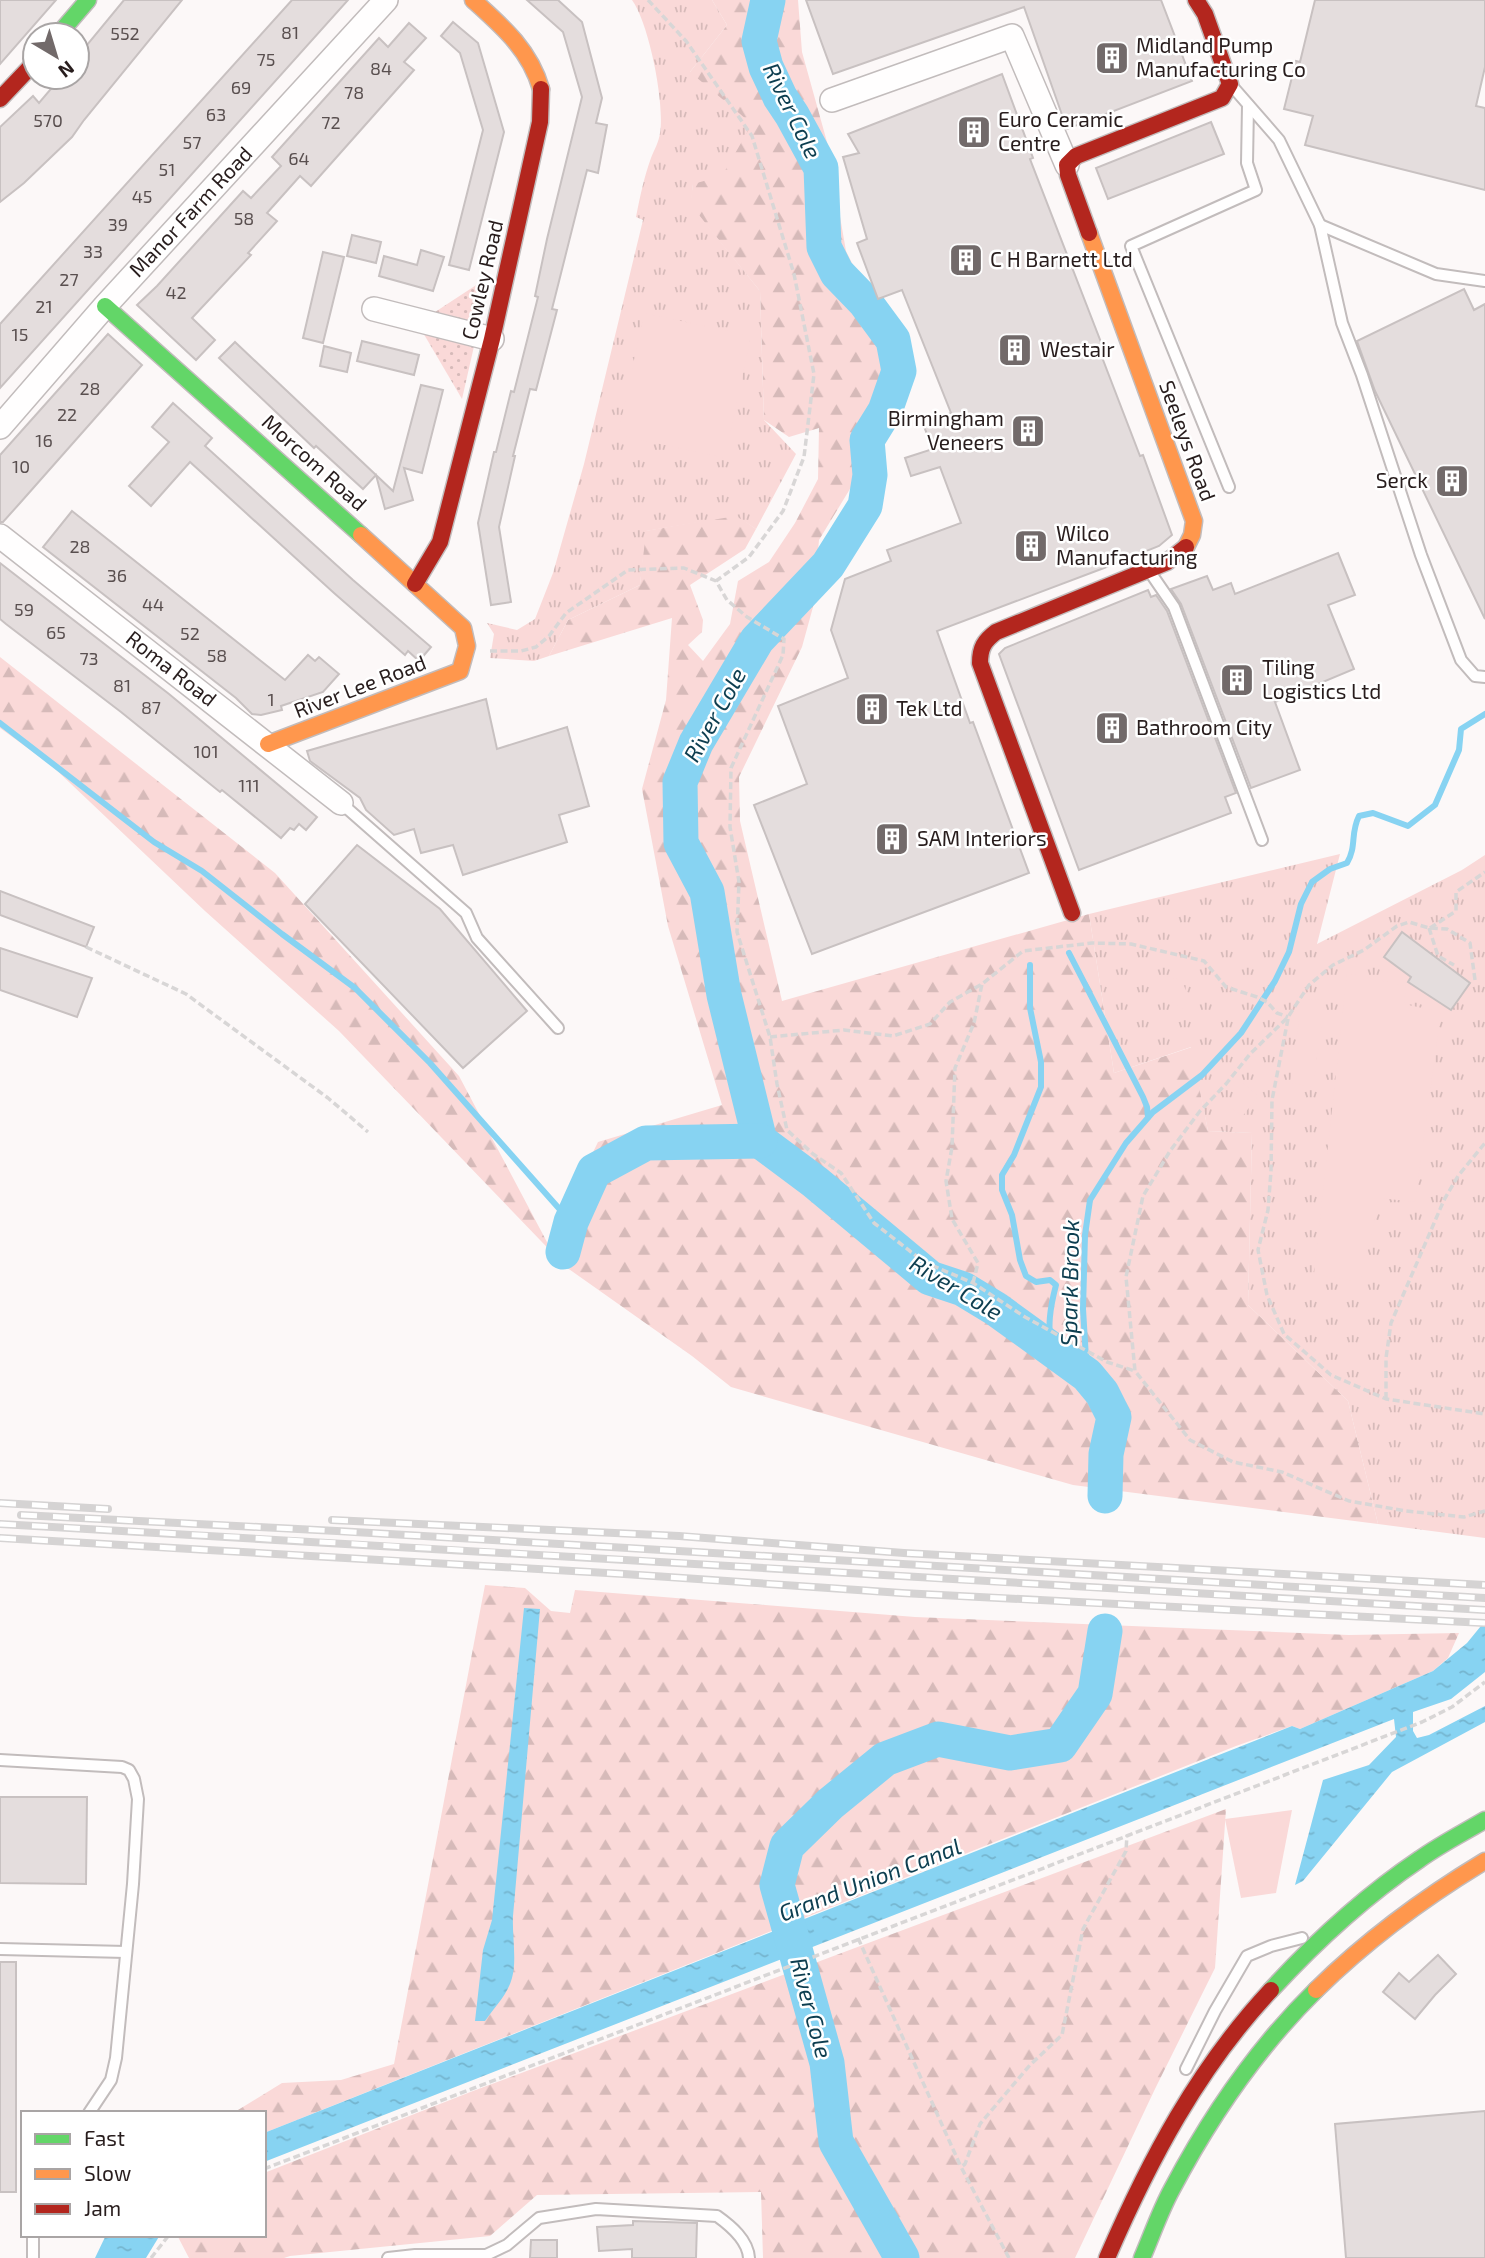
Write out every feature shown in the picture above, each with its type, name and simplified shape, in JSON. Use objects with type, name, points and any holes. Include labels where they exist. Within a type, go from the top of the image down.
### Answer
[{"type":"main road","points":[[70,21],[88,0]]},
{"type":"main road","name":"Cowley Road","points":[[415,583],[440,542],[492,339],[540,122],[541,92],[533,64],[516,40],[473,0]]},
{"type":"main road","points":[[1067,164],[1076,156],[1222,98],[1230,84],[1205,14],[1196,0]]},
{"type":"main road","points":[[0,99],[21,77]]},
{"type":"main road","name":"Seeleys Road","points":[[1067,164],[1068,174],[1194,522],[1194,534],[1179,555],[1149,570],[996,632],[981,644],[980,663],[1072,913]]},
{"type":"main road","name":"Morcom Road","points":[[105,306],[463,628],[467,646],[463,666]]},
{"type":"main road","name":"River Lee Road","points":[[268,744],[460,671],[463,666]]},
{"type":"main road","points":[[1107,2258],[1140,2179],[1186,2100],[1241,2023],[1272,1987],[1323,1936],[1398,1874],[1485,1820]]},
{"type":"main road","points":[[1142,2258],[1171,2192],[1192,2153],[1240,2078],[1267,2044],[1327,1979],[1360,1949],[1440,1888],[1485,1861]]},
{"type":"street","name":"Manor Farm Road","points":[[0,427],[105,306],[386,0]]},
{"type":"street","points":[[832,100],[1012,36],[1067,164]]},
{"type":"street","points":[[373,309],[492,339]]},
{"type":"street","name":"Roma Road","points":[[0,536],[341,803]]},
{"type":"street","points":[[1440,1888],[1485,1873]]},
{"type":"lane","points":[[1230,84],[1279,140],[1321,225],[1342,324],[1362,375],[1421,555],[1461,660],[1475,676],[1485,677]]},
{"type":"lane","points":[[1229,487],[1131,246],[1256,190],[1247,163],[1248,105]]},
{"type":"lane","points":[[1321,225],[1436,274],[1485,281]]},
{"type":"lane","points":[[1149,570],[1174,607],[1262,840]]},
{"type":"lane","points":[[341,803],[466,913],[477,938],[558,1028]]},
{"type":"lane","points":[[0,1760],[125,1767],[137,1789],[116,2058],[111,2080],[90,2111]]},
{"type":"lane","points":[[1186,2100],[1186,2070],[1215,2011],[1247,1956],[1296,1939],[1323,1936]]},
{"type":"lane","points":[[0,1949],[126,1952]]},
{"type":"lane","points":[[388,2258],[415,2255],[486,2255],[507,2245],[539,2218],[596,2209],[717,2216],[749,2249],[750,2258]]},
{"type":"lane","points":[[33,2237],[33,2258]]},
{"type":"path","points":[[648,0],[686,41],[752,136],[794,274],[814,374],[804,457],[783,511],[749,557],[716,581]]},
{"type":"path","points":[[463,666],[491,651],[521,651],[536,647],[549,636],[566,613],[628,570],[684,568],[716,581],[727,600],[747,617],[784,639],[783,656],[731,768],[730,827],[739,882],[737,932],[770,1037],[787,1130],[813,1154],[841,1172],[874,1223],[924,1262],[973,1283],[1036,1323],[1098,1357],[1135,1371],[1191,1440],[1233,1462],[1282,1472],[1349,1501],[1464,1517],[1485,1511]]},
{"type":"path","points":[[1429,928],[1455,911],[1456,892],[1485,872]]},
{"type":"path","points":[[1135,1371],[1126,1277],[1143,1196],[1170,1151],[1200,1111],[1250,1054],[1288,1017],[1309,985],[1333,965],[1364,950],[1396,926],[1409,922],[1429,928],[1447,929],[1470,943],[1475,980]]},
{"type":"path","points":[[1429,928],[1438,956],[1454,965]]},
{"type":"path","points":[[770,1037],[844,1030],[893,1036],[930,1024],[950,1002],[982,984],[1023,951],[1092,943],[1131,944],[1204,961],[1226,987],[1257,997],[1267,1002],[1277,1013],[1288,1017]]},
{"type":"path","points":[[86,947],[186,994],[327,1098],[368,1132]]},
{"type":"path","points":[[973,1283],[978,1264],[952,1219],[946,1181],[952,1147],[955,1068],[974,1023],[982,984]]},
{"type":"path","points":[[1288,1017],[1272,1100],[1268,1210],[1258,1250],[1267,1295],[1284,1334],[1331,1375],[1386,1399],[1485,1415]]},
{"type":"path","points":[[1386,1399],[1386,1357],[1391,1323],[1444,1200],[1458,1176],[1485,1143]]},
{"type":"path","points":[[266,2167],[1422,1722],[1452,1707],[1485,1682]]},
{"type":"path","points":[[961,2167],[965,2164],[980,2124],[1021,2074],[1062,2035],[1083,1929],[1126,1852],[1127,1835]]},
{"type":"path","points":[[858,1938],[961,2167],[1009,2258]]},
{"type":"path","points":[[151,2258],[167,2237]]},
{"type":"green space","points":[[632,0],[712,0],[727,25],[690,72],[752,124],[722,176],[693,184],[691,205],[760,291],[764,420],[796,454],[756,529],[736,516],[646,531],[640,585],[568,620],[549,656],[534,661],[490,658],[494,634],[487,623],[517,630],[535,619],[553,573],[584,464],[643,220],[636,217],[661,120],[658,84],[650,45]]},
{"type":"green space","points":[[712,0],[798,0],[802,52],[827,142],[846,251],[864,287],[889,320],[897,393],[873,451],[819,540],[813,607],[802,647],[739,777],[740,821],[782,1001],[1089,914],[1114,1073],[1192,1047],[1208,1131],[1252,1133],[1248,1305],[1348,1401],[1378,1524],[1073,1485],[731,1387],[692,1356],[566,1267],[339,1031],[205,911],[51,765],[0,728],[0,657],[275,873],[459,1076],[548,1244],[598,1142],[722,1105],[668,926],[642,789],[666,700],[672,618],[549,656],[568,620],[640,585],[645,531],[736,515],[756,529],[745,549],[690,585],[703,620],[702,632],[688,645],[703,661],[730,624],[738,581],[769,562],[795,523],[818,479],[819,428],[789,437],[764,420],[760,291],[690,205],[693,184],[690,72],[727,25]]},
{"type":"green space","points":[[490,276],[462,399],[422,331],[432,314]]},
{"type":"green space","points":[[644,313],[751,336],[725,458],[618,435]]},
{"type":"green space","points":[[1340,854],[1317,944],[1462,870],[1485,855],[1485,1538],[1378,1524],[1348,1401],[1248,1305],[1252,1133],[1208,1131],[1191,1047],[1114,1073],[1089,914]]},
{"type":"green space","points":[[1347,973],[1406,986],[1404,1004],[1441,1012],[1415,1202],[1380,1198],[1360,1282],[1314,1274]]},
{"type":"green space","points":[[1168,976],[1182,981],[1190,1000],[1185,1010],[1170,1001],[1161,988]]},
{"type":"green space","points":[[1325,999],[1313,1087],[1290,1083],[1302,1000]]},
{"type":"green space","points":[[1242,1082],[1258,1096],[1242,1117],[1230,1106]]},
{"type":"green space","points":[[485,1585],[525,1588],[551,1611],[570,1613],[575,1590],[915,1617],[1349,1635],[1459,1633],[1448,1658],[1433,1671],[1300,1729],[1292,1726],[1236,1746],[266,2132],[266,2111],[236,2111],[282,2083],[341,2080],[394,2064]]},
{"type":"green space","points":[[1226,1809],[1215,1968],[1075,2258],[763,2258],[761,2192],[537,2195],[490,2236],[284,2258],[189,2258],[178,2237],[266,2237],[266,2172],[473,2091]]},
{"type":"green space","points":[[1292,1810],[1276,1893],[1241,1898],[1225,1819]]},
{"type":"water","points":[[524,1608],[540,1609],[513,1916],[513,1971],[507,1990],[485,2021],[475,2021],[483,1950],[492,1920]]},
{"type":"water","points":[[1485,1621],[1485,1672],[1451,1699],[1413,1712],[1413,1731],[1417,1738],[1429,1735],[1485,1706],[1485,1722],[1392,1772],[1303,1881],[1295,1885],[1323,1780],[1369,1765],[1396,1737],[1394,1719],[266,2161],[266,2132],[1292,1726],[1300,1729],[1433,1671],[1467,1643]]},
{"type":"water","points":[[105,2237],[159,2237],[146,2258],[95,2258]]},
{"type":"building","points":[[0,0],[56,0],[38,21],[21,21],[21,40],[0,64]]},
{"type":"building","points":[[124,0],[182,0],[72,137],[0,202],[0,127],[33,96],[39,103],[49,91],[91,91],[91,40]]},
{"type":"building","points":[[292,0],[348,0],[0,388],[0,324]]},
{"type":"building","points":[[527,0],[558,0],[582,22],[602,98],[596,123],[607,125],[598,173],[587,170],[552,309],[557,310],[536,390],[530,389],[513,456],[499,527],[511,602],[491,605],[478,523],[494,452],[511,391],[514,392],[538,297],[535,296],[547,239],[582,97],[563,32]]},
{"type":"building","points":[[806,0],[1161,0],[1192,81],[1067,129],[1024,7],[833,74]]},
{"type":"building","points":[[1315,0],[1485,0],[1485,67],[1476,106],[1485,108],[1485,190],[1305,145],[1313,116],[1284,109],[1296,61],[1300,62]]},
{"type":"building","points":[[453,22],[478,43],[504,132],[469,270],[449,265],[483,130],[460,53],[441,36]]},
{"type":"building","points":[[409,23],[426,38],[404,62],[414,70],[311,186],[300,176],[267,213],[277,221],[248,253],[251,255],[192,318],[215,340],[196,360],[137,305],[243,191],[251,198],[281,166],[272,157],[379,38],[388,47]]},
{"type":"building","points":[[1002,74],[1033,158],[1030,159],[1104,350],[1100,352],[1140,456],[1143,455],[1172,535],[1159,546],[937,631],[1029,873],[812,954],[754,805],[807,784],[778,706],[848,678],[831,630],[845,579],[891,561],[887,550],[961,523],[940,467],[911,476],[905,458],[933,449],[923,424],[951,413],[902,290],[878,299],[857,243],[867,239],[843,157],[859,153],[848,134]]},
{"type":"building","points":[[1211,122],[1224,154],[1108,199],[1096,168]]},
{"type":"building","points":[[352,235],[381,242],[376,263],[347,256]]},
{"type":"building","points":[[421,250],[444,257],[433,291],[379,276],[384,256],[417,265]]},
{"type":"building","points":[[323,252],[344,257],[323,343],[303,338]]},
{"type":"building","name":"Serck","points":[[1464,289],[1474,310],[1485,304],[1485,619],[1375,391],[1357,341]]},
{"type":"building","points":[[108,334],[142,365],[3,522],[0,522],[0,455]]},
{"type":"building","points":[[362,341],[419,355],[414,375],[357,361]]},
{"type":"building","points":[[235,342],[393,491],[421,385],[443,390],[422,473],[404,468],[413,500],[385,509],[376,475],[363,489],[316,446],[314,448],[219,358]]},
{"type":"building","points":[[324,346],[351,353],[347,372],[320,366]]},
{"type":"building","points":[[173,403],[212,438],[205,446],[431,647],[419,661],[408,651],[405,655],[190,462],[151,506],[129,486],[169,442],[152,427]]},
{"type":"building","points":[[72,511],[285,680],[308,655],[315,661],[319,657],[339,674],[323,692],[281,706],[282,710],[261,715],[252,714],[236,698],[43,547]]},
{"type":"building","points":[[1338,553],[1355,595],[1328,605],[1354,669],[1275,702],[1300,770],[1251,788],[1181,604],[1171,589],[1207,576],[1213,590],[1231,583],[1235,594]]},
{"type":"building","points":[[0,563],[169,694],[317,817],[306,830],[299,824],[294,830],[290,828],[281,838],[6,624],[0,619]]},
{"type":"building","name":"Bathroom City","points":[[1148,590],[1151,597],[1156,595],[1167,611],[1236,793],[1225,797],[1231,813],[1079,870],[999,654],[1005,648]]},
{"type":"building","points":[[486,699],[497,749],[567,727],[589,806],[559,815],[567,842],[463,875],[453,845],[421,853],[414,829],[394,835],[366,810],[360,798],[310,761],[307,751]]},
{"type":"building","points":[[357,845],[440,909],[527,1011],[463,1068],[305,904]]},
{"type":"building","points":[[0,891],[94,927],[86,947],[0,915]]},
{"type":"building","points":[[1402,932],[1470,983],[1451,1010],[1408,982],[1411,977],[1384,957]]},
{"type":"building","points":[[0,948],[92,978],[77,1017],[0,990]]},
{"type":"building","points":[[0,1797],[87,1797],[86,1884],[0,1883]]},
{"type":"building","points":[[1438,1955],[1456,1974],[1415,2019],[1383,1992],[1399,1973],[1409,1982]]},
{"type":"building","points":[[0,1962],[16,1962],[16,2192],[0,2192]]},
{"type":"building","points":[[1485,2111],[1485,2258],[1346,2258],[1335,2124]]},
{"type":"building","points":[[633,2221],[697,2223],[696,2258],[632,2258],[632,2249],[599,2251],[597,2227],[633,2225]]},
{"type":"building","points":[[531,2240],[557,2240],[557,2258],[530,2258]]},
{"type":"waterway","name":"River Cole","points":[[768,0],[759,41],[766,67],[780,97],[821,168],[824,247],[837,273],[865,302],[893,340],[899,371],[885,411],[867,440],[870,475],[865,506],[828,565],[757,640],[696,743],[680,782],[681,843],[707,892],[724,995],[760,1141],[815,1182],[930,1278],[963,1289],[996,1309],[1087,1375],[1102,1393],[1114,1417],[1106,1454],[1105,1496]]},
{"type":"waterway","name":"Spark Brook","points":[[1087,1375],[1083,1309],[1085,1235],[1090,1200],[1126,1143],[1153,1112],[1202,1075],[1241,1033],[1275,981],[1289,952],[1301,904],[1312,882],[1330,869],[1347,863],[1359,816],[1373,813],[1408,826],[1435,805],[1459,750],[1461,729],[1485,714]]},
{"type":"waterway","points":[[0,723],[154,842],[202,871],[355,988],[430,1063],[571,1222]]},
{"type":"waterway","points":[[1069,953],[1143,1097],[1148,1117]]},
{"type":"waterway","points":[[1030,965],[1030,1008],[1041,1062],[1041,1087],[1014,1155],[1002,1175],[1002,1190],[1012,1215],[1020,1260],[1026,1276],[1036,1282],[1050,1280],[1056,1285],[1050,1318],[1052,1350]]},
{"type":"waterway","points":[[563,1252],[571,1222],[594,1171],[646,1143],[760,1141]]},
{"type":"waterway","name":"River Cole","points":[[902,2258],[836,2142],[827,2063],[777,1885],[787,1846],[830,1804],[885,1759],[938,1739],[1010,1753],[1060,1745],[1095,1694],[1105,1631]]},
{"type":"railway","points":[[0,1503],[108,1509]]},
{"type":"railway","points":[[21,1515],[1485,1598]]},
{"type":"railway","points":[[332,1520],[679,1536],[904,1553],[1485,1585]]},
{"type":"railway","points":[[0,1524],[1485,1610]]},
{"type":"railway","points":[[0,1538],[902,1593],[1485,1623]]},
{"type":"traffic: fast","points":[[70,21],[88,0]]},
{"type":"traffic: fast","points":[[105,306],[361,535]]},
{"type":"traffic: fast","points":[[1271,1990],[1323,1937],[1380,1888],[1428,1854],[1485,1820]]},
{"type":"traffic: fast","points":[[1142,2258],[1168,2197],[1219,2109],[1274,2035],[1316,1990]]},
{"type":"traffic: slow","points":[[473,0],[504,29],[522,51],[530,62],[541,89]]},
{"type":"traffic: slow","points":[[1089,233],[1194,521],[1192,535],[1186,547]]},
{"type":"traffic: slow","points":[[268,744],[460,671],[467,646],[463,628],[361,535]]},
{"type":"traffic: slow","points":[[1316,1990],[1396,1921],[1485,1861]]},
{"type":"traffic: jam","points":[[1089,233],[1068,175],[1067,165],[1076,156],[1222,98],[1230,84],[1205,14],[1196,0]]},
{"type":"traffic: jam","points":[[0,99],[21,77]]},
{"type":"traffic: jam","points":[[415,584],[440,542],[492,339],[540,122],[541,89]]},
{"type":"traffic: jam","points":[[1072,913],[980,663],[982,649],[996,632],[1167,562],[1186,547]]},
{"type":"traffic: jam","points":[[1107,2258],[1140,2186],[1177,2117],[1220,2051],[1271,1990]]},
{"type":"place","name":"Midland Pump Manufacturing Co","points":[[1112,58]]},
{"type":"place","name":"Euro Ceramic Centre","points":[[974,132]]},
{"type":"place","name":"C H Barnett Ltd","points":[[966,260]]},
{"type":"place","name":"Westair","points":[[1015,350]]},
{"type":"place","name":"Birmingham Veneers","points":[[1028,431]]},
{"type":"place","name":"Serck","points":[[1452,481]]},
{"type":"place","name":"Wilco Manufacturing","points":[[1031,546]]},
{"type":"place","name":"Tiling Logistics Ltd","points":[[1237,680]]},
{"type":"place","name":"Tek Ltd","points":[[872,709]]},
{"type":"place","name":"Bathroom City","points":[[1112,728]]},
{"type":"place","name":"SAM Interiors","points":[[892,839]]},
{"type":"water label","name":"Grand Union Canal","points":[[870,1880]]}]
